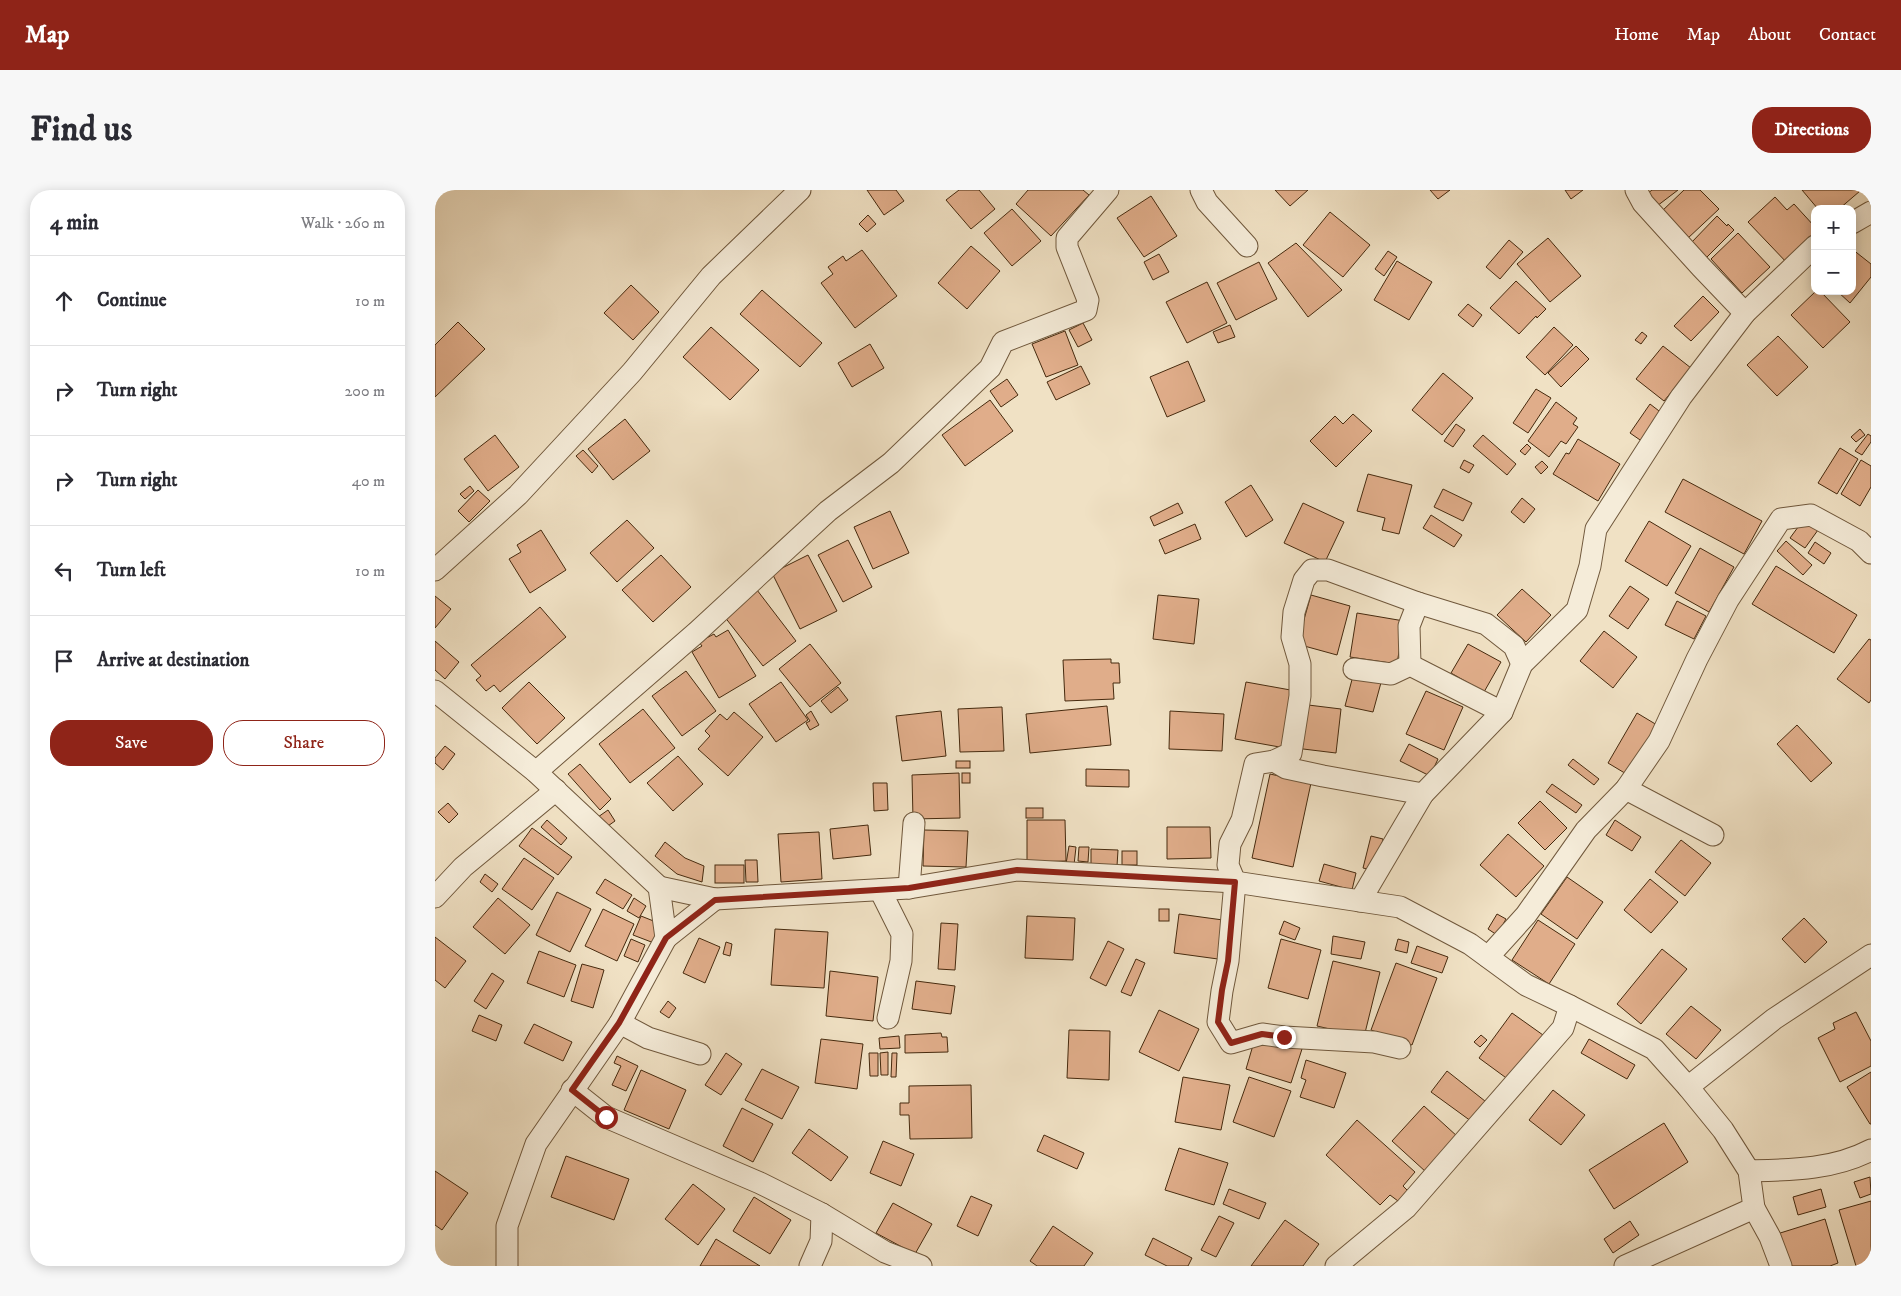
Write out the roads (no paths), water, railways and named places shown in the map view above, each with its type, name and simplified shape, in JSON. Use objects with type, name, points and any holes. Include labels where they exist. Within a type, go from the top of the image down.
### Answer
[{"type":"street","points":[[435,570],[518,495],[632,372],[711,276],[800,190]]},
{"type":"street","points":[[536,772],[697,632],[828,511],[891,463],[990,368],[1003,342],[1086,310],[1088,300],[1067,247],[1067,238],[1108,190]]},
{"type":"street","points":[[1201,190],[1207,202],[1247,246]]},
{"type":"street","points":[[1636,190],[1643,203],[1745,312]]},
{"type":"street","points":[[1856,221],[1871,212]]},
{"type":"street","points":[[1360,901],[1423,794],[1502,712],[1521,664],[1577,610],[1590,566],[1596,529],[1681,397],[1745,312],[1811,250]]},
{"type":"street","points":[[1488,957],[1526,915],[1586,830],[1626,789],[1659,741],[1697,659],[1728,600],[1781,519],[1811,515],[1859,541],[1871,554]]},
{"type":"street","points":[[1400,1048],[1374,1042],[1262,1034],[1231,1043],[1218,1022],[1228,961],[1235,882],[1228,865],[1230,844],[1243,820],[1255,764],[1274,761],[1291,753],[1300,696],[1300,664],[1292,637],[1293,621],[1303,580],[1312,570],[1328,570],[1418,603],[1486,624],[1514,646],[1521,664]]},
{"type":"street","points":[[1410,665],[1409,626],[1418,603]]},
{"type":"street","points":[[1410,665],[1502,712]]},
{"type":"street","points":[[1354,669],[1391,674],[1410,665]]},
{"type":"street","points":[[435,691],[536,772],[659,887],[715,900],[909,888],[1017,870],[1235,882],[1400,907],[1471,944],[1526,985],[1654,1049],[1723,1130],[1749,1172],[1754,1208],[1770,1237],[1781,1266]]},
{"type":"street","points":[[1274,761],[1286,768],[1423,794]]},
{"type":"street","points":[[1626,789],[1713,834]]},
{"type":"street","points":[[435,897],[463,867],[556,790]]},
{"type":"street","points":[[909,888],[914,823]]},
{"type":"street","points":[[659,887],[666,938]]},
{"type":"street","points":[[880,890],[902,934],[901,961],[888,1018]]},
{"type":"street","points":[[507,1266],[507,1226],[537,1144],[619,1023],[666,938],[715,900]]},
{"type":"street","points":[[1689,1088],[1774,1019],[1871,955]]},
{"type":"street","points":[[1336,1266],[1407,1208],[1563,1028],[1570,1006]]},
{"type":"street","points":[[619,1023],[648,1038],[700,1054]]},
{"type":"street","points":[[572,1090],[606,1117],[760,1183],[822,1214],[885,1252],[921,1266]]},
{"type":"street","points":[[1749,1172],[1811,1169],[1860,1156],[1871,1150]]},
{"type":"street","points":[[1625,1266],[1754,1208]]},
{"type":"street","points":[[810,1266],[821,1241],[822,1214]]}]
